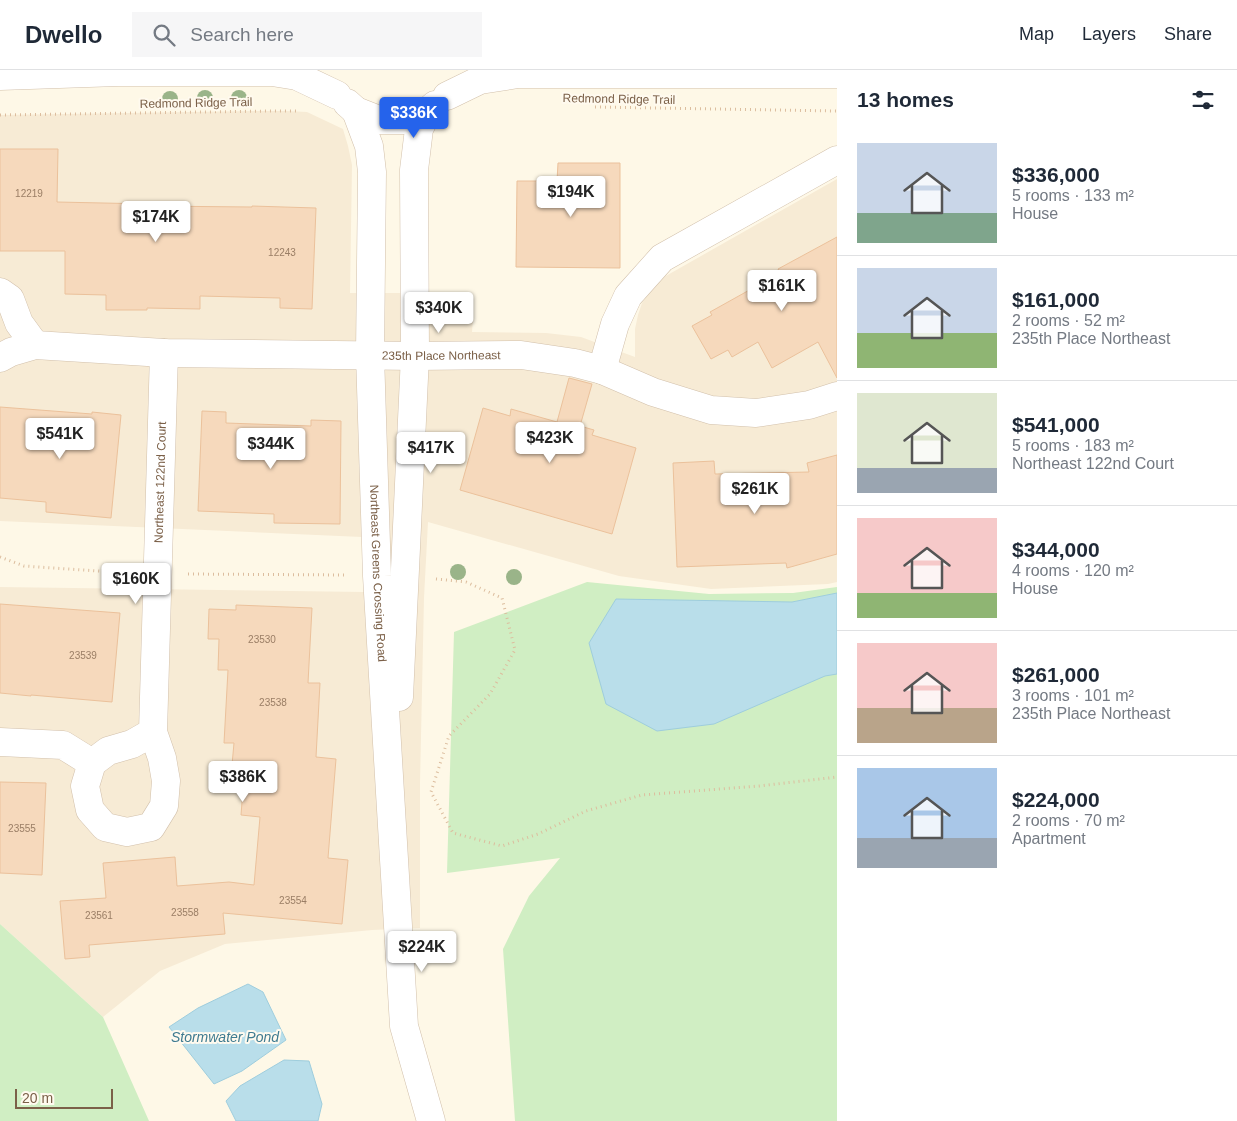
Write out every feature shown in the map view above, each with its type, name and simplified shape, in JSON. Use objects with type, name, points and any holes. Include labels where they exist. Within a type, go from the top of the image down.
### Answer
[{"type":"street","name":"Northeast Greens Crossing Road","points":[[324,70],[347,103],[369,146],[372,172],[370,355],[377,576],[404,1026],[431,1121]]},
{"type":"street","name":"Northeast Greens Crossing Road","points":[[393,829],[415,356],[414,170],[419,129],[460,74],[460,70]]},
{"type":"street","points":[[0,76],[118,72],[272,72],[297,76],[379,120],[404,120],[480,80],[518,74],[837,74]]},
{"type":"street","points":[[602,370],[616,324],[628,296],[662,258],[837,160]]},
{"type":"street","points":[[0,292],[10,299],[19,323],[35,345]]},
{"type":"street","name":"235th Place Northeast","points":[[0,358],[35,345],[164,353],[415,356],[521,355],[575,363],[602,370],[653,392],[711,410],[756,413],[809,405],[837,396]]},
{"type":"street","name":"Northeast 122nd Court","points":[[92,763],[85,786],[90,810],[105,827],[127,832],[151,827],[164,806],[166,781],[162,758],[154,732],[164,353]]},
{"type":"street","points":[[0,742],[64,745],[92,763],[108,751],[132,744],[154,732]]},
{"type":"path","name":"Redmond Ridge Trail","points":[[595,107],[837,110]]},
{"type":"path","name":"Redmond Ridge Trail","points":[[0,115],[300,112]]},
{"type":"path","points":[[0,557],[24,566],[98,572],[377,576]]},
{"type":"path","points":[[405,576],[466,582],[502,598],[515,650],[490,694],[449,736],[431,792],[453,833],[502,846],[538,834],[586,811],[642,795],[759,786],[837,777]]},
{"type":"shaded area","points":[[254,111],[307,112],[343,129],[352,165],[350,293],[451,293],[457,307],[473,319],[472,332],[546,333],[581,337],[635,357],[635,329],[642,303],[664,277],[837,179],[837,582],[711,589],[619,576],[428,522],[424,598],[420,783],[420,928],[372,930],[225,944],[160,971],[103,1017],[0,924],[0,587],[364,592],[362,537],[0,521],[0,115]]},
{"type":"green space","points":[[587,582],[709,594],[793,593],[837,587],[837,1121],[515,1121],[503,949],[529,896],[560,858],[447,873],[454,632]]},
{"type":"green space","points":[[0,924],[103,1017],[149,1121],[0,1121]]},
{"type":"water","points":[[837,593],[837,674],[825,676],[714,724],[657,731],[606,704],[589,643],[616,599],[792,602]]},
{"type":"water","name":"Stormwater Pond","points":[[248,984],[263,992],[286,1040],[242,1071],[214,1084],[169,1027],[198,1008]]},
{"type":"water","name":"Stormwater Pond","points":[[284,1060],[309,1061],[322,1104],[318,1121],[236,1121],[226,1101],[240,1086]]},
{"type":"building","points":[[0,149],[58,149],[57,202],[149,204],[149,206],[316,208],[312,309],[280,308],[280,298],[200,296],[200,309],[147,308],[147,310],[106,310],[106,295],[65,294],[65,251],[0,251]]},
{"type":"building","points":[[558,163],[620,163],[620,268],[516,267],[517,181],[557,181]]},
{"type":"building","points":[[837,237],[837,378],[818,342],[772,368],[758,342],[732,357],[728,350],[711,359],[692,326],[712,315],[710,312],[780,273],[778,269]]},
{"type":"building","points":[[569,378],[592,384],[580,426],[594,430],[592,435],[636,448],[612,534],[460,490],[483,408],[510,416],[511,409],[557,422]]},
{"type":"building","points":[[0,407],[121,415],[111,518],[46,512],[46,502],[0,498]]},
{"type":"building","points":[[202,411],[226,412],[226,423],[311,426],[311,420],[341,421],[340,524],[274,523],[274,514],[198,511]]},
{"type":"building","points":[[837,455],[837,554],[787,568],[786,563],[677,567],[673,463],[714,461],[715,474],[809,472],[807,463]]},
{"type":"building","points":[[0,604],[120,613],[112,702],[0,693]]},
{"type":"building","points":[[236,605],[312,608],[308,683],[320,683],[316,757],[336,759],[328,858],[348,860],[342,924],[223,913],[225,934],[89,945],[90,957],[65,959],[60,901],[106,898],[103,863],[175,857],[177,886],[229,882],[254,885],[260,817],[241,815],[244,777],[231,776],[234,743],[224,743],[228,670],[218,670],[219,639],[208,639],[209,609],[236,610]]},
{"type":"building","points":[[0,782],[46,783],[42,875],[0,873]]}]
